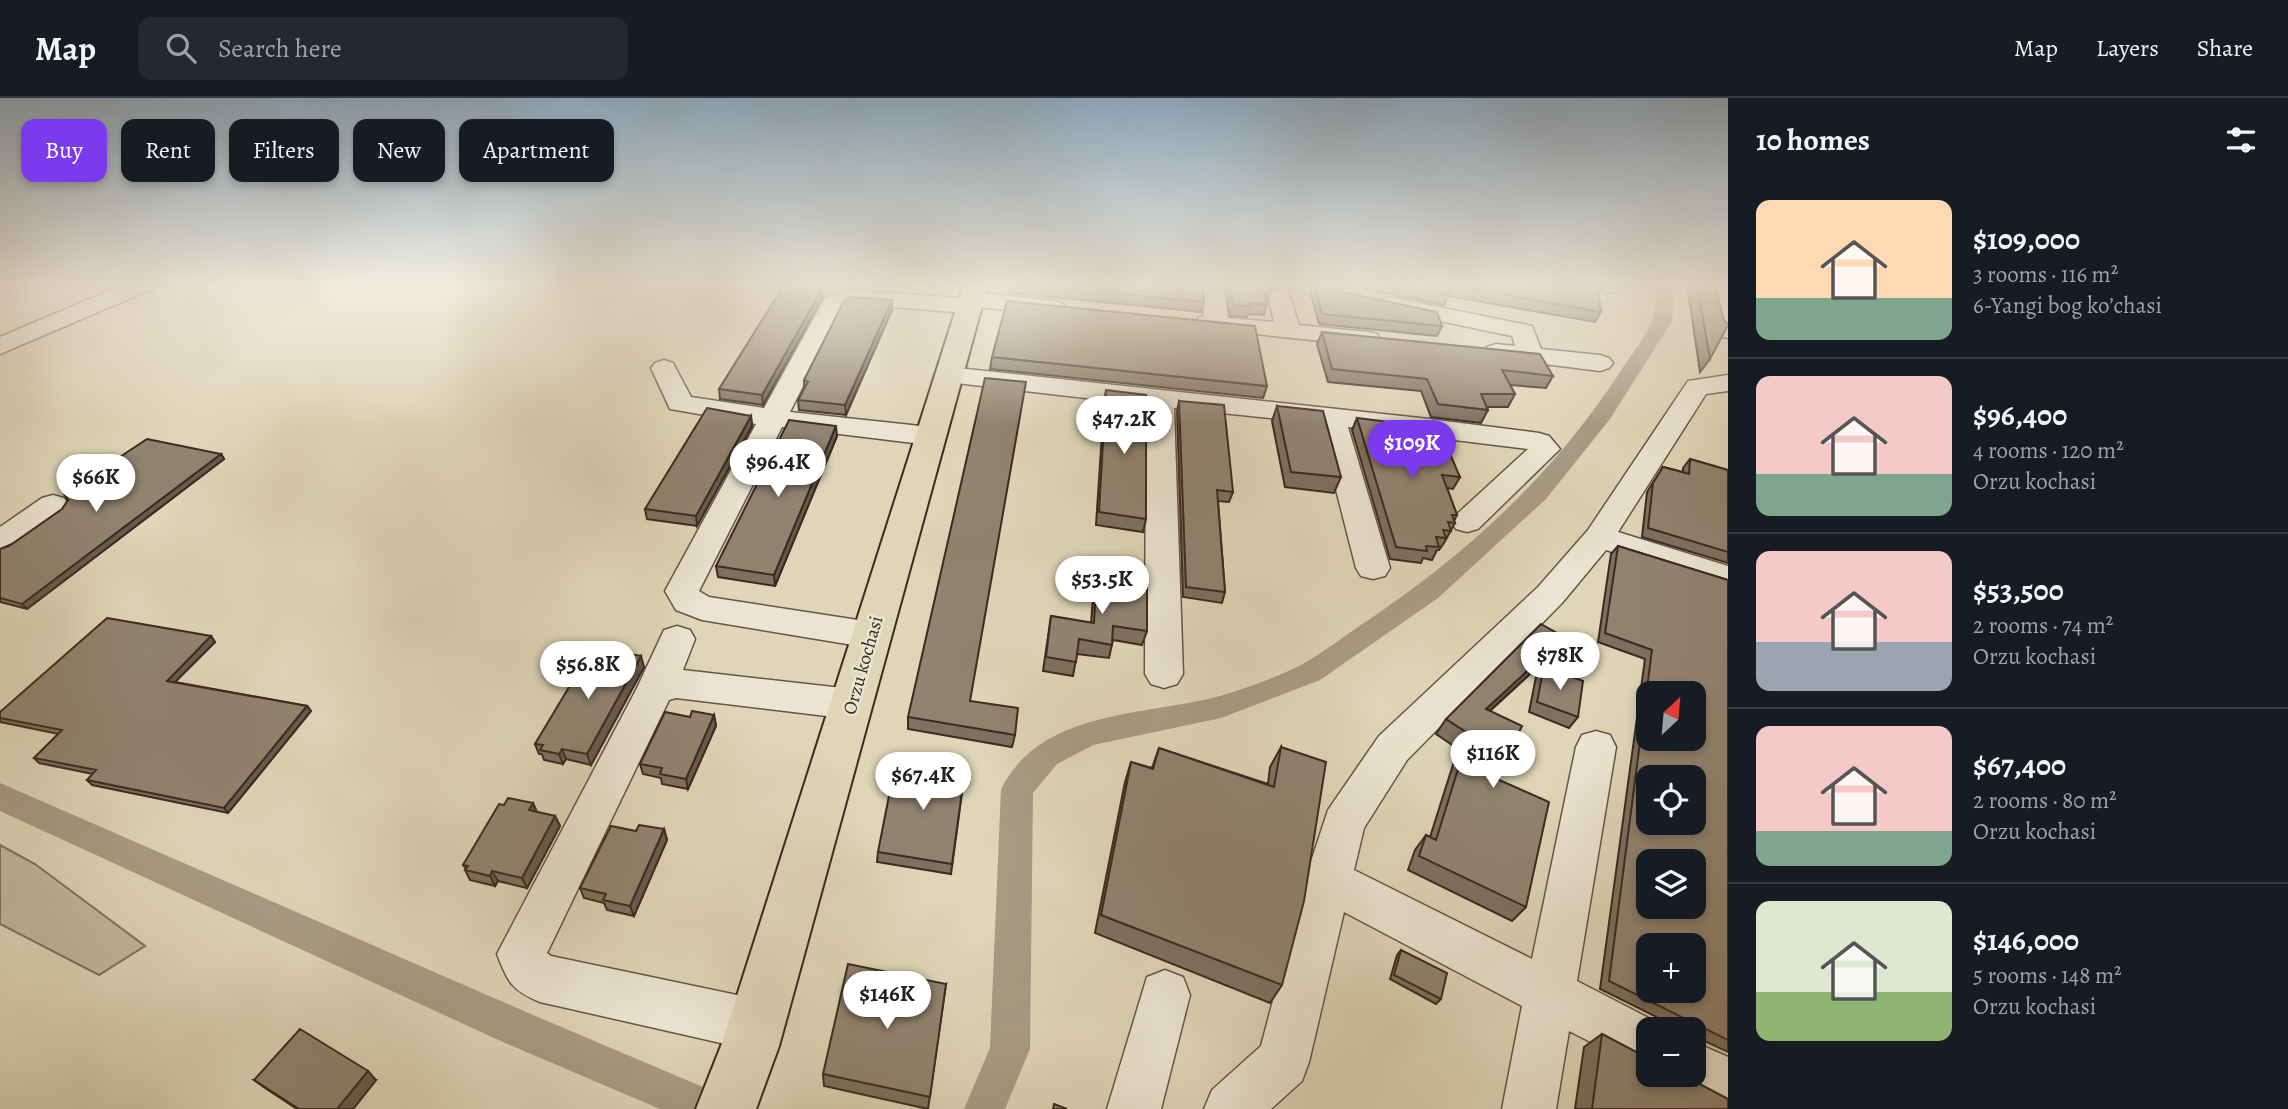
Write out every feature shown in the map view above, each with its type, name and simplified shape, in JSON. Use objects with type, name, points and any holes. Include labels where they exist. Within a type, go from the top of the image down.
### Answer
[{"type":"main road","name":"Orzu kochasi","points":[[726,1109],[753,1035],[961,331]]},
{"type":"street","points":[[0,346],[34,331]]},
{"type":"street","points":[[818,331],[682,591],[688,601],[702,608],[871,635]]},
{"type":"street","points":[[1290,331],[1396,342]]},
{"type":"street","points":[[1522,331],[1531,356]]},
{"type":"street","points":[[1477,350],[1600,363]]},
{"type":"street","points":[[664,368],[680,403],[773,418],[930,436]]},
{"type":"street","points":[[948,375],[1331,416],[1539,442],[1545,449],[1467,522]]},
{"type":"street","points":[[1230,1109],[1283,1062],[1343,823],[1393,748],[1550,595],[1599,537],[1697,387],[1728,383]]},
{"type":"street","points":[[1160,398],[1164,674]]},
{"type":"street","points":[[1331,416],[1373,568]]},
{"type":"street","points":[[0,542],[53,505]]},
{"type":"street","points":[[1599,537],[1728,578]]},
{"type":"street","points":[[677,639],[656,690],[521,954],[527,968],[540,978],[753,1035]]},
{"type":"street","points":[[656,690],[674,683],[851,704]]},
{"type":"street","points":[[1529,1109],[1596,747]]},
{"type":"street","points":[[1328,880],[1636,1039]]},
{"type":"street","points":[[1134,1109],[1165,995]]},
{"type":"street","points":[[1706,1074],[1728,1086]]},
{"type":"shaded area","points":[[0,845],[35,864],[145,946],[99,975],[0,924]]},
{"type":"building","points":[[755,331],[798,331],[762,395],[719,389]]},
{"type":"building","points":[[829,331],[878,331],[845,405],[798,400],[808,382],[804,380]]},
{"type":"building","points":[[999,331],[1256,331],[1267,386],[992,357]]},
{"type":"building","points":[[1705,331],[1725,331],[1710,359]]},
{"type":"building","points":[[1322,332],[1540,354],[1553,376],[1502,370],[1515,394],[1481,394],[1488,410],[1438,404],[1427,379],[1332,369]]},
{"type":"building","points":[[985,378],[1026,382],[970,701],[1018,708],[1015,735],[908,717]]},
{"type":"building","points":[[1106,390],[1146,395],[1146,519],[1099,512]]},
{"type":"building","points":[[1179,401],[1224,405],[1233,492],[1217,490],[1225,592],[1186,587]]},
{"type":"building","points":[[1277,406],[1323,411],[1341,477],[1291,472]]},
{"type":"building","points":[[707,408],[751,416],[696,516],[645,509]]},
{"type":"building","points":[[1357,418],[1439,428],[1460,477],[1442,475],[1457,515],[1452,515],[1455,523],[1448,522],[1451,531],[1443,530],[1446,538],[1436,537],[1439,547],[1426,546],[1427,551],[1396,547]]},
{"type":"building","points":[[789,420],[836,426],[774,575],[716,566]]},
{"type":"building","points":[[147,439],[221,454],[22,604],[0,598],[0,549],[9,546],[62,509],[68,500],[64,494]]},
{"type":"building","points":[[1690,459],[1728,470],[1728,552],[1648,528],[1653,483],[1663,467],[1689,474]]},
{"type":"building","points":[[1618,546],[1728,580],[1728,1040],[1706,1029],[1706,1017],[1682,1017],[1653,1003],[1706,1003],[1706,933],[1636,933],[1636,994],[1609,981],[1636,773],[1636,835],[1706,835],[1706,765],[1637,765],[1639,751],[1706,751],[1706,681],[1648,681],[1652,650],[1605,633]]},
{"type":"building","points":[[1097,571],[1147,578],[1147,631],[1113,626],[1112,645],[1079,639],[1076,662],[1046,657],[1051,616],[1094,623]]},
{"type":"building","points":[[107,618],[211,636],[167,681],[307,706],[224,808],[87,780],[96,770],[34,758],[62,730],[0,718],[0,712]]},
{"type":"building","points":[[1541,624],[1564,637],[1486,709],[1522,726],[1497,779],[1549,802],[1526,907],[1419,856],[1426,835],[1436,840],[1469,734],[1446,719]]},
{"type":"building","points":[[601,645],[621,648],[619,652],[641,656],[587,754],[562,749],[559,754],[540,750],[543,745],[535,744],[593,647],[599,649]]},
{"type":"building","points":[[1544,666],[1583,681],[1578,717],[1537,702]]},
{"type":"building","points":[[692,711],[714,715],[686,779],[660,774],[662,768],[640,764],[665,712],[690,717]]},
{"type":"building","points":[[1281,747],[1326,762],[1304,901],[1282,985],[1101,915],[1131,762],[1153,769],[1159,748],[1274,787]]},
{"type":"building","points":[[896,760],[965,770],[952,864],[878,852]]},
{"type":"building","points":[[508,798],[533,803],[529,810],[555,816],[522,878],[492,871],[490,876],[465,870],[468,866],[463,865],[499,804],[504,805]]},
{"type":"building","points":[[639,825],[664,829],[630,906],[603,900],[606,894],[580,888],[611,826],[636,831]]},
{"type":"building","points":[[1401,950],[1447,973],[1441,999],[1394,975]]},
{"type":"building","points":[[848,964],[946,984],[930,1097],[823,1074]]},
{"type":"building","points":[[300,1029],[368,1071],[337,1109],[299,1109],[254,1080]]},
{"type":"building","points":[[1602,1034],[1636,1052],[1636,1087],[1705,1087],[1728,1099],[1728,1109],[1592,1109]]},
{"type":"building","points":[[1054,1104],[1067,1109],[1053,1109]]},
{"type":"waterway","points":[[984,1109],[1010,1049],[1017,789],[1046,755],[1086,734],[1221,707],[1310,673],[1429,592],[1538,494],[1603,415],[1657,331]]},
{"type":"waterway","points":[[0,796],[519,1029],[708,1109]]}]
